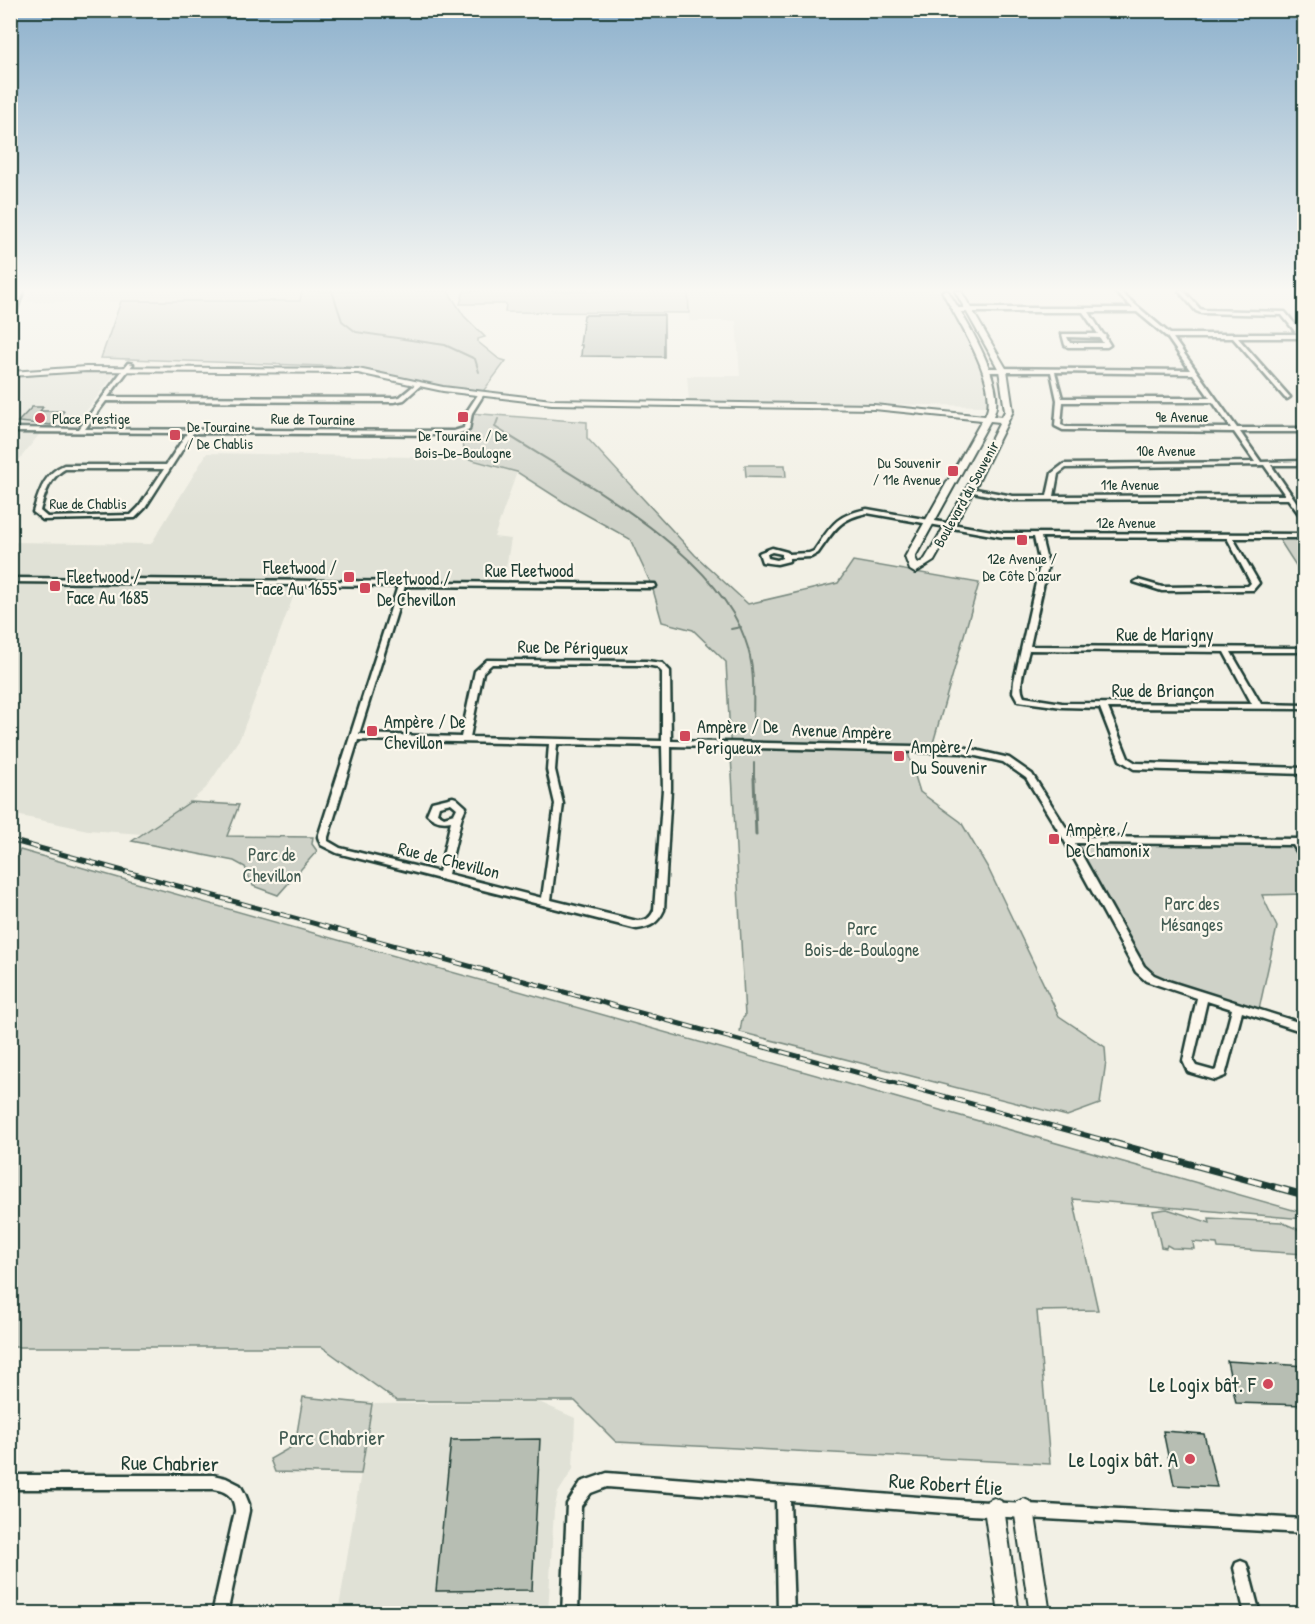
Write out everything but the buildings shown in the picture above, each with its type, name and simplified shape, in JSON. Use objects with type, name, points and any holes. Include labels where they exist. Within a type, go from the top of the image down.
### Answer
[{"type":"street","points":[[10,372],[129,367],[358,371],[481,394],[578,404],[874,407],[1007,415],[1001,367]]},
{"type":"street","points":[[81,430],[129,367]]},
{"type":"street","points":[[986,367],[992,389],[990,414]]},
{"type":"street","points":[[1191,367],[1236,430],[1305,517]]},
{"type":"street","points":[[1260,367],[1287,398]]},
{"type":"street","points":[[988,370],[1195,372]]},
{"type":"street","points":[[1053,372],[1060,400],[1215,400]]},
{"type":"street","points":[[103,399],[394,400],[402,399],[419,384]]},
{"type":"street","name":"Rue de Touraine","points":[[10,430],[454,433],[467,429],[469,413],[481,394]]},
{"type":"street","name":"9e Avenue","points":[[1060,400],[1060,428],[1305,430]]},
{"type":"street","name":"Boulevard du Souvenir","points":[[990,414],[910,557],[915,570],[929,561],[970,490],[1007,415]]},
{"type":"street","name":"Rue de Chablis","points":[[167,467],[64,467],[56,470],[46,481],[36,512],[45,519],[134,517],[191,431]]},
{"type":"street","name":"10e Avenue","points":[[1050,497],[1054,473],[1064,466],[1305,463]]},
{"type":"street","name":"11e Avenue","points":[[970,490],[1013,498],[1290,497]]},
{"type":"street","name":"12e Avenue","points":[[787,556],[805,556],[816,552],[837,523],[853,514],[883,512],[994,534],[1305,536]]},
{"type":"street","points":[[1026,648],[1044,565],[1037,535]]},
{"type":"street","points":[[1138,582],[1162,589],[1250,588],[1255,583],[1253,575],[1229,536]]},
{"type":"street","name":"Rue Fleetwood","points":[[10,580],[652,586]]},
{"type":"street","name":"Rue de Chevillon","points":[[402,584],[323,837],[324,843],[337,850],[637,925],[648,924],[656,919],[659,910],[667,789],[666,742]]},
{"type":"street","name":"Rue de Marigny","points":[[1026,648],[1305,650]]},
{"type":"street","name":"Rue de Briançon","points":[[1026,648],[1017,692],[1021,699],[1062,705],[1305,707]]},
{"type":"street","points":[[1226,649],[1258,707]]},
{"type":"street","name":"Rue De Périgueux","points":[[465,739],[479,671],[490,662],[646,663],[659,665],[666,671],[666,742]]},
{"type":"street","points":[[1103,706],[1124,760],[1134,766],[1305,771]]},
{"type":"street","name":"Avenue Ampère","points":[[355,737],[666,742],[962,750],[986,753],[1019,766],[1029,776],[1069,840],[1140,969],[1150,978],[1305,1028]]},
{"type":"street","points":[[546,902],[559,804],[550,770],[553,741]]},
{"type":"street","points":[[443,876],[458,816]]},
{"type":"street","points":[[1069,840],[1300,842],[1305,856]]},
{"type":"street","points":[[1203,996],[1188,1061],[1192,1069],[1215,1076],[1221,1073],[1238,1007]]},
{"type":"street","name":"Rue Robert Élie","points":[[570,1614],[573,1509],[576,1499],[586,1487],[601,1480],[783,1495],[1305,1526]]},
{"type":"street","name":"Rue Chabrier","points":[[10,1482],[213,1482],[231,1487],[239,1496],[242,1511],[219,1614]]},
{"type":"street","points":[[783,1495],[786,1614]]},
{"type":"street","points":[[994,1508],[1009,1614]]},
{"type":"street","points":[[1024,1509],[1040,1614]]},
{"type":"street","points":[[1241,1568],[1253,1614]]},
{"type":"shaded area","points":[[739,367],[982,367],[992,389],[987,406],[689,401],[687,376],[740,376]]},
{"type":"shaded area","points":[[75,371],[117,371],[76,424],[46,426],[11,470],[11,377]]},
{"type":"shaded area","points":[[207,453],[465,458],[517,472],[494,537],[511,539],[503,585],[298,584],[240,738],[206,788],[190,802],[142,834],[88,830],[11,814],[11,542],[151,544]]},
{"type":"shaded area","points":[[539,1402],[575,1418],[573,1469],[558,1493],[554,1510],[548,1613],[338,1614],[372,1404]]},
{"type":"green space","points":[[345,367],[502,367],[481,394],[358,371]]},
{"type":"green space","name":"Parc Bois-de-Boulogne","points":[[469,413],[587,422],[587,438],[695,555],[748,604],[838,583],[853,561],[979,583],[931,750],[907,750],[920,792],[961,822],[988,868],[1059,1016],[1105,1047],[1106,1061],[1100,1104],[1067,1116],[740,1032],[742,1019],[745,1016],[726,662],[693,630],[662,622],[652,586],[630,539],[567,504],[517,472],[465,458],[462,432],[467,429]]},
{"type":"green space","points":[[745,465],[785,465],[786,477],[746,476]]},
{"type":"green space","points":[[1277,536],[1304,536],[1304,578]]},
{"type":"green space","name":"Parc de Chevillon","points":[[190,802],[239,805],[227,836],[313,837],[312,844],[317,851],[278,895],[253,886],[245,867],[234,861],[132,841]]},
{"type":"green space","name":"Parc des Mésanges","points":[[1069,840],[1296,842],[1304,856],[1304,894],[1262,895],[1277,927],[1258,1014],[1150,978]]},
{"type":"green space","points":[[20,850],[1304,1213],[1304,1219],[1073,1199],[1098,1310],[1037,1311],[1050,1464],[616,1442],[575,1401],[397,1401],[322,1347],[11,1347],[10,864]]},
{"type":"green space","points":[[1167,1209],[1210,1223],[1209,1218],[1281,1222],[1304,1232],[1304,1254],[1218,1248],[1217,1244],[1193,1242],[1194,1249],[1172,1248],[1167,1245],[1166,1248],[1161,1247],[1153,1211]]},
{"type":"green space","name":"Parc Chabrier","points":[[303,1397],[372,1404],[361,1474],[275,1472],[270,1459],[295,1445]]},
{"type":"waterway","points":[[477,367],[479,372]]},
{"type":"waterway","points":[[498,419],[495,427],[600,492],[672,545],[703,575],[728,606],[739,627]]},
{"type":"waterway","points":[[731,629],[739,627]]},
{"type":"waterway","points":[[739,627],[749,650],[751,661],[753,729]]},
{"type":"waterway","points":[[754,763],[754,778]]},
{"type":"waterway","points":[[754,778],[756,835]]},
{"type":"railway","points":[[10,840],[1118,1144]]},
{"type":"railway","points":[[1113,1143],[1304,1195]]},
{"type":"place","name":"De Touraine / De Bois-De-Boulogne","points":[[463,417]]},
{"type":"place","name":"Place Prestige","points":[[40,418]]},
{"type":"place","name":"De Touraine / De Chablis","points":[[175,435]]},
{"type":"place","name":"Du Souvenir / 11e Avenue","points":[[953,471]]},
{"type":"place","name":"12e Avenue / De Côte D'azur","points":[[1022,540]]},
{"type":"place","name":"Fleetwood / Face Au 1655","points":[[349,577]]},
{"type":"place","name":"Fleetwood / Face Au 1685","points":[[55,586]]},
{"type":"place","name":"Fleetwood / De Chevillon","points":[[365,588]]},
{"type":"place","name":"Ampère / De Chevillon","points":[[372,731]]},
{"type":"place","name":"Ampère / De Perigueux","points":[[685,736]]},
{"type":"place","name":"Ampère / Du Souvenir","points":[[899,756]]},
{"type":"place","name":"Ampère / De Chamonix","points":[[1054,839]]},
{"type":"place","name":"Le Logix bât. F","points":[[1268,1384]]},
{"type":"place","name":"Le Logix bât. A","points":[[1190,1459]]}]
